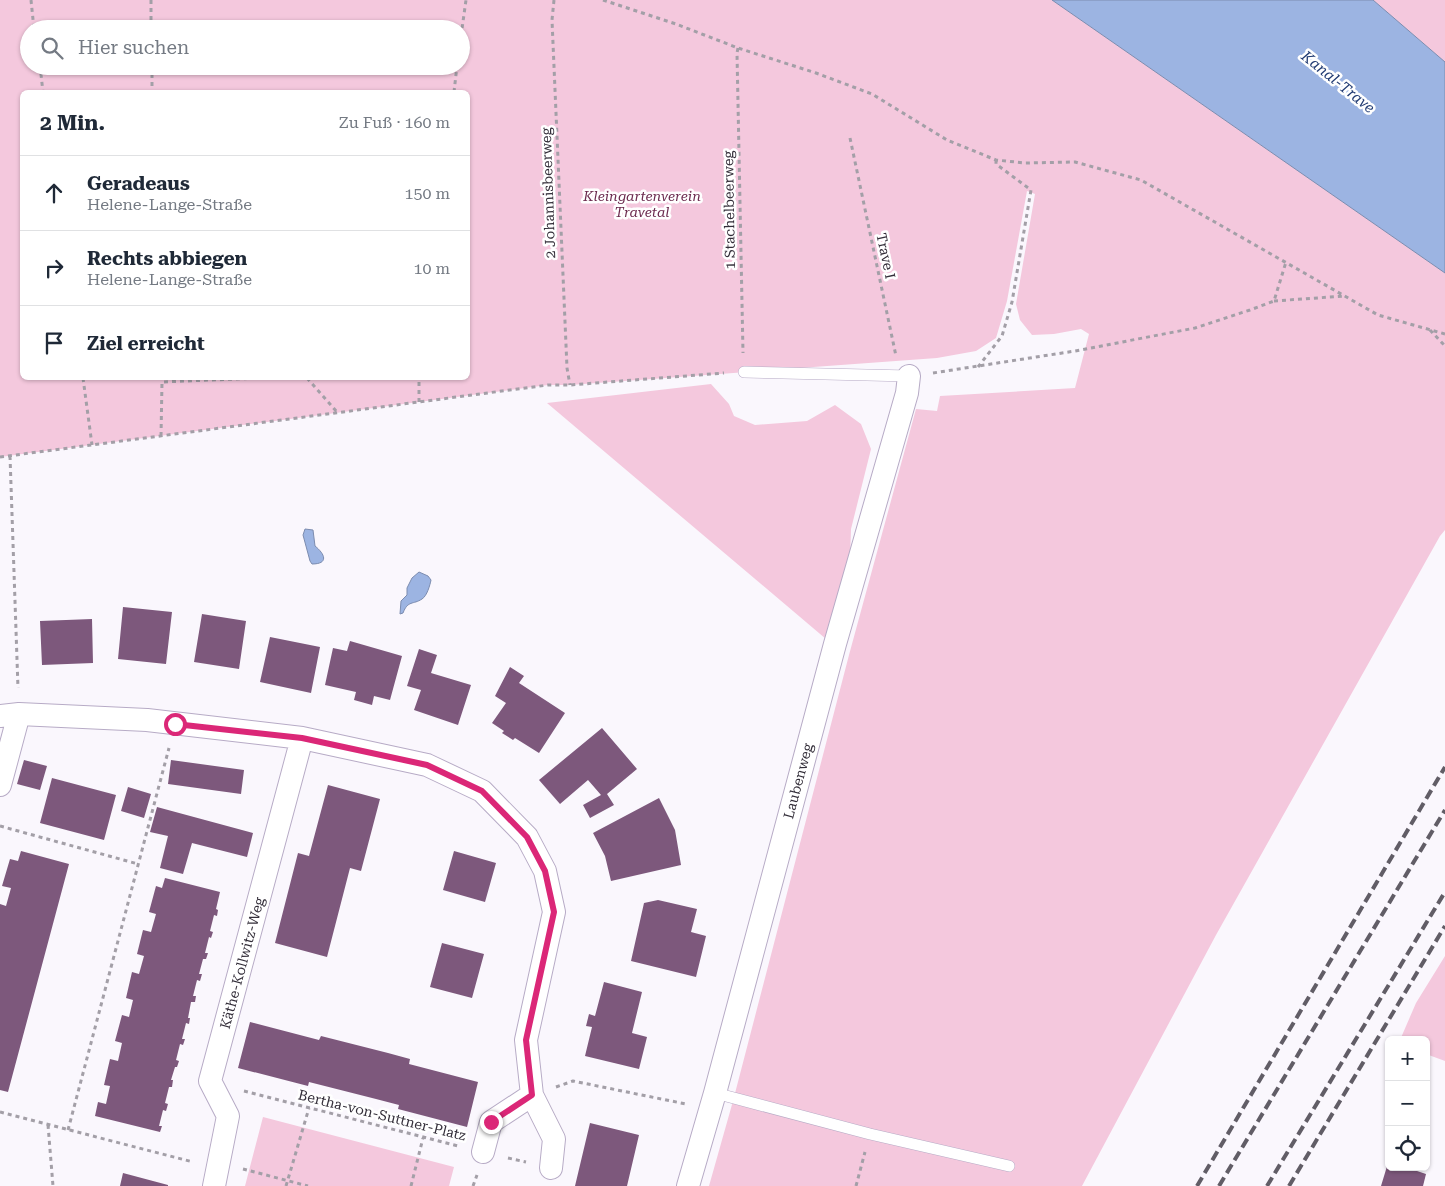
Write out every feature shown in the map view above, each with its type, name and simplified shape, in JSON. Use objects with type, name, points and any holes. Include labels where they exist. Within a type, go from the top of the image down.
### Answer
[{"type":"street","name":"Laubenweg","points":[[688,1186],[832,653],[907,393],[909,376]]},
{"type":"street","points":[[0,785],[9,715],[146,720],[302,738],[427,765],[482,791],[527,837],[545,871],[554,912],[526,1040],[532,1095],[554,1139],[551,1168]]},
{"type":"street","name":"Käthe-Kollwitz-Weg","points":[[216,1177],[228,1116],[210,1081],[302,738]]},
{"type":"street","points":[[483,1152],[491,1122],[532,1095]]},
{"type":"lane","points":[[744,372],[909,376]]},
{"type":"lane","points":[[712,1101],[870,1134],[1009,1166]]},
{"type":"path","points":[[31,0],[33,20]]},
{"type":"path","points":[[151,0],[151,20]]},
{"type":"path","points":[[463,20],[466,0]]},
{"type":"path","name":"2 Johannisbeerweg","points":[[554,0],[552,20],[566,368],[570,385]]},
{"type":"path","points":[[602,0],[676,24],[738,48],[816,73],[872,94],[948,140],[996,160],[1025,163],[1075,162],[1141,180],[1378,315],[1445,334]]},
{"type":"path","name":"1 Stachelbeerweg","points":[[738,48],[744,372]]},
{"type":"path","points":[[41,75],[43,90]]},
{"type":"path","points":[[152,75],[152,90]]},
{"type":"path","points":[[454,90],[457,75]]},
{"type":"path","name":"Trave I","points":[[850,138],[896,358],[909,376]]},
{"type":"path","points":[[977,367],[1002,336],[1012,302],[1031,190],[996,164],[996,160]]},
{"type":"path","points":[[1274,301],[1286,262]]},
{"type":"path","points":[[909,376],[1075,351],[1195,328],[1274,301],[1346,296]]},
{"type":"path","points":[[1429,330],[1445,346]]},
{"type":"path","points":[[0,457],[548,385],[744,372]]},
{"type":"path","points":[[83,380],[92,445]]},
{"type":"path","points":[[161,436],[162,382],[211,380]]},
{"type":"path","points":[[309,380],[337,412]]},
{"type":"path","points":[[419,380],[419,402]]},
{"type":"path","points":[[9,715],[10,456]]},
{"type":"path","points":[[68,1130],[175,724]]},
{"type":"path","points":[[0,826],[138,864]]},
{"type":"path","points":[[532,1095],[573,1081],[712,1101]]},
{"type":"path","name":"Bertha-von-Suttner-Platz","points":[[220,1100],[242,1091],[423,1138],[551,1168]]},
{"type":"path","points":[[286,1186],[309,1108]]},
{"type":"path","points":[[0,1112],[68,1130],[216,1177],[249,1170],[308,1186]]},
{"type":"path","points":[[48,1125],[53,1186]]},
{"type":"path","points":[[856,1186],[870,1134]]},
{"type":"path","points":[[412,1186],[423,1138]]},
{"type":"green space","name":"Kleingartenverein Travetal","points":[[0,0],[1052,0],[1445,273],[1445,530],[1216,935],[1082,1186],[709,1186],[916,409],[937,411],[940,396],[1075,388],[1089,334],[1081,329],[1054,334],[1032,335],[1020,320],[1016,304],[1035,194],[1027,191],[1007,301],[996,338],[976,351],[937,358],[570,385],[548,385],[0,457]]},
{"type":"green space","points":[[1373,0],[1445,0],[1445,62]]},
{"type":"green space","points":[[711,384],[729,404],[734,416],[755,425],[807,421],[835,405],[861,424],[871,449],[851,529],[850,560],[826,639],[547,403]]},
{"type":"green space","points":[[1445,956],[1445,1061],[1430,1055],[1430,1036],[1402,1036],[1416,1003]]},
{"type":"green space","points":[[263,1117],[454,1167],[449,1186],[245,1186]]},
{"type":"water","name":"Kanal-Trave","points":[[1052,0],[1373,0],[1445,62],[1445,273]]},
{"type":"water","points":[[305,529],[313,530],[315,546],[323,555],[323,560],[317,564],[312,564],[310,561],[303,535]]},
{"type":"water","points":[[419,572],[428,576],[431,580],[427,593],[424,598],[409,604],[403,613],[400,614],[401,601],[407,595],[407,588],[412,578]]},
{"type":"building","points":[[123,607],[172,612],[166,664],[118,659]]},
{"type":"building","points":[[202,614],[246,621],[239,669],[194,662]]},
{"type":"building","points":[[92,619],[93,663],[42,665],[40,621]]},
{"type":"building","points":[[270,637],[320,647],[311,693],[260,682]]},
{"type":"building","points":[[350,641],[402,656],[390,700],[374,696],[372,705],[354,700],[356,692],[325,685],[333,648],[347,651]]},
{"type":"building","points":[[419,649],[437,655],[431,673],[471,685],[458,725],[414,710],[421,690],[407,686]]},
{"type":"building","points":[[510,667],[524,676],[519,683],[565,713],[539,753],[515,738],[513,740],[502,733],[504,731],[492,723],[506,703],[495,696]]},
{"type":"building","points":[[602,728],[637,769],[607,794],[614,805],[590,818],[583,805],[601,795],[588,780],[560,804],[539,780]]},
{"type":"building","points":[[24,760],[47,766],[40,790],[17,784]]},
{"type":"building","points":[[171,760],[244,770],[241,794],[168,784]]},
{"type":"building","points":[[52,778],[116,795],[104,840],[40,823]]},
{"type":"building","points":[[328,785],[380,799],[361,871],[350,868],[327,957],[275,943],[298,853],[309,856]]},
{"type":"building","points":[[128,787],[151,794],[144,818],[121,811]]},
{"type":"building","points":[[659,798],[675,830],[681,865],[611,881],[605,856],[593,833]]},
{"type":"building","points":[[157,807],[253,833],[247,857],[192,843],[183,874],[160,868],[168,836],[150,832]]},
{"type":"building","points":[[21,851],[69,864],[8,1092],[0,1090],[0,904],[6,906],[11,888],[2,886],[10,859],[18,861]]},
{"type":"building","points":[[454,851],[496,863],[485,902],[443,890]]},
{"type":"building","points":[[165,878],[220,892],[216,909],[218,910],[217,916],[214,915],[210,931],[213,932],[211,938],[209,937],[205,953],[208,953],[206,959],[203,959],[199,974],[202,974],[200,981],[197,980],[193,996],[196,996],[195,1002],[191,1002],[188,1018],[190,1018],[189,1024],[186,1023],[182,1039],[185,1039],[183,1045],[180,1044],[176,1060],[179,1061],[171,1080],[173,1080],[172,1087],[169,1087],[165,1103],[168,1104],[166,1111],[163,1110],[159,1126],[162,1126],[160,1132],[95,1116],[98,1102],[106,1104],[110,1086],[104,1085],[110,1059],[118,1061],[122,1043],[115,1041],[122,1015],[129,1017],[133,1000],[126,998],[132,972],[139,974],[144,956],[137,954],[143,930],[151,932],[156,914],[149,912],[156,886],[162,888]]},
{"type":"building","points":[[658,900],[697,909],[691,932],[706,936],[696,977],[631,961],[644,903]]},
{"type":"building","points":[[442,943],[484,954],[472,998],[430,987]]},
{"type":"building","points":[[604,982],[642,992],[632,1033],[647,1037],[639,1069],[585,1056],[592,1027],[586,1026],[589,1014],[595,1016]]},
{"type":"building","points":[[250,1022],[319,1040],[321,1036],[388,1053],[410,1059],[409,1064],[478,1082],[467,1127],[398,1109],[399,1105],[376,1099],[309,1082],[308,1086],[238,1068]]},
{"type":"building","points":[[590,1123],[639,1135],[627,1186],[575,1186]]},
{"type":"building","points":[[1386,1171],[1417,1171],[1426,1174],[1423,1186],[1381,1186]]},
{"type":"building","points":[[123,1173],[168,1185],[168,1186],[120,1186]]},
{"type":"railway","points":[[1197,1186],[1445,767]]},
{"type":"railway","points":[[1219,1186],[1445,810]]},
{"type":"railway","points":[[1267,1186],[1445,892]]},
{"type":"railway","points":[[1289,1186],[1445,926]]},
{"type":"route","points":[[175,724],[302,738],[427,765],[482,791],[527,837],[545,871],[554,912],[526,1040],[532,1095],[491,1122]]}]
